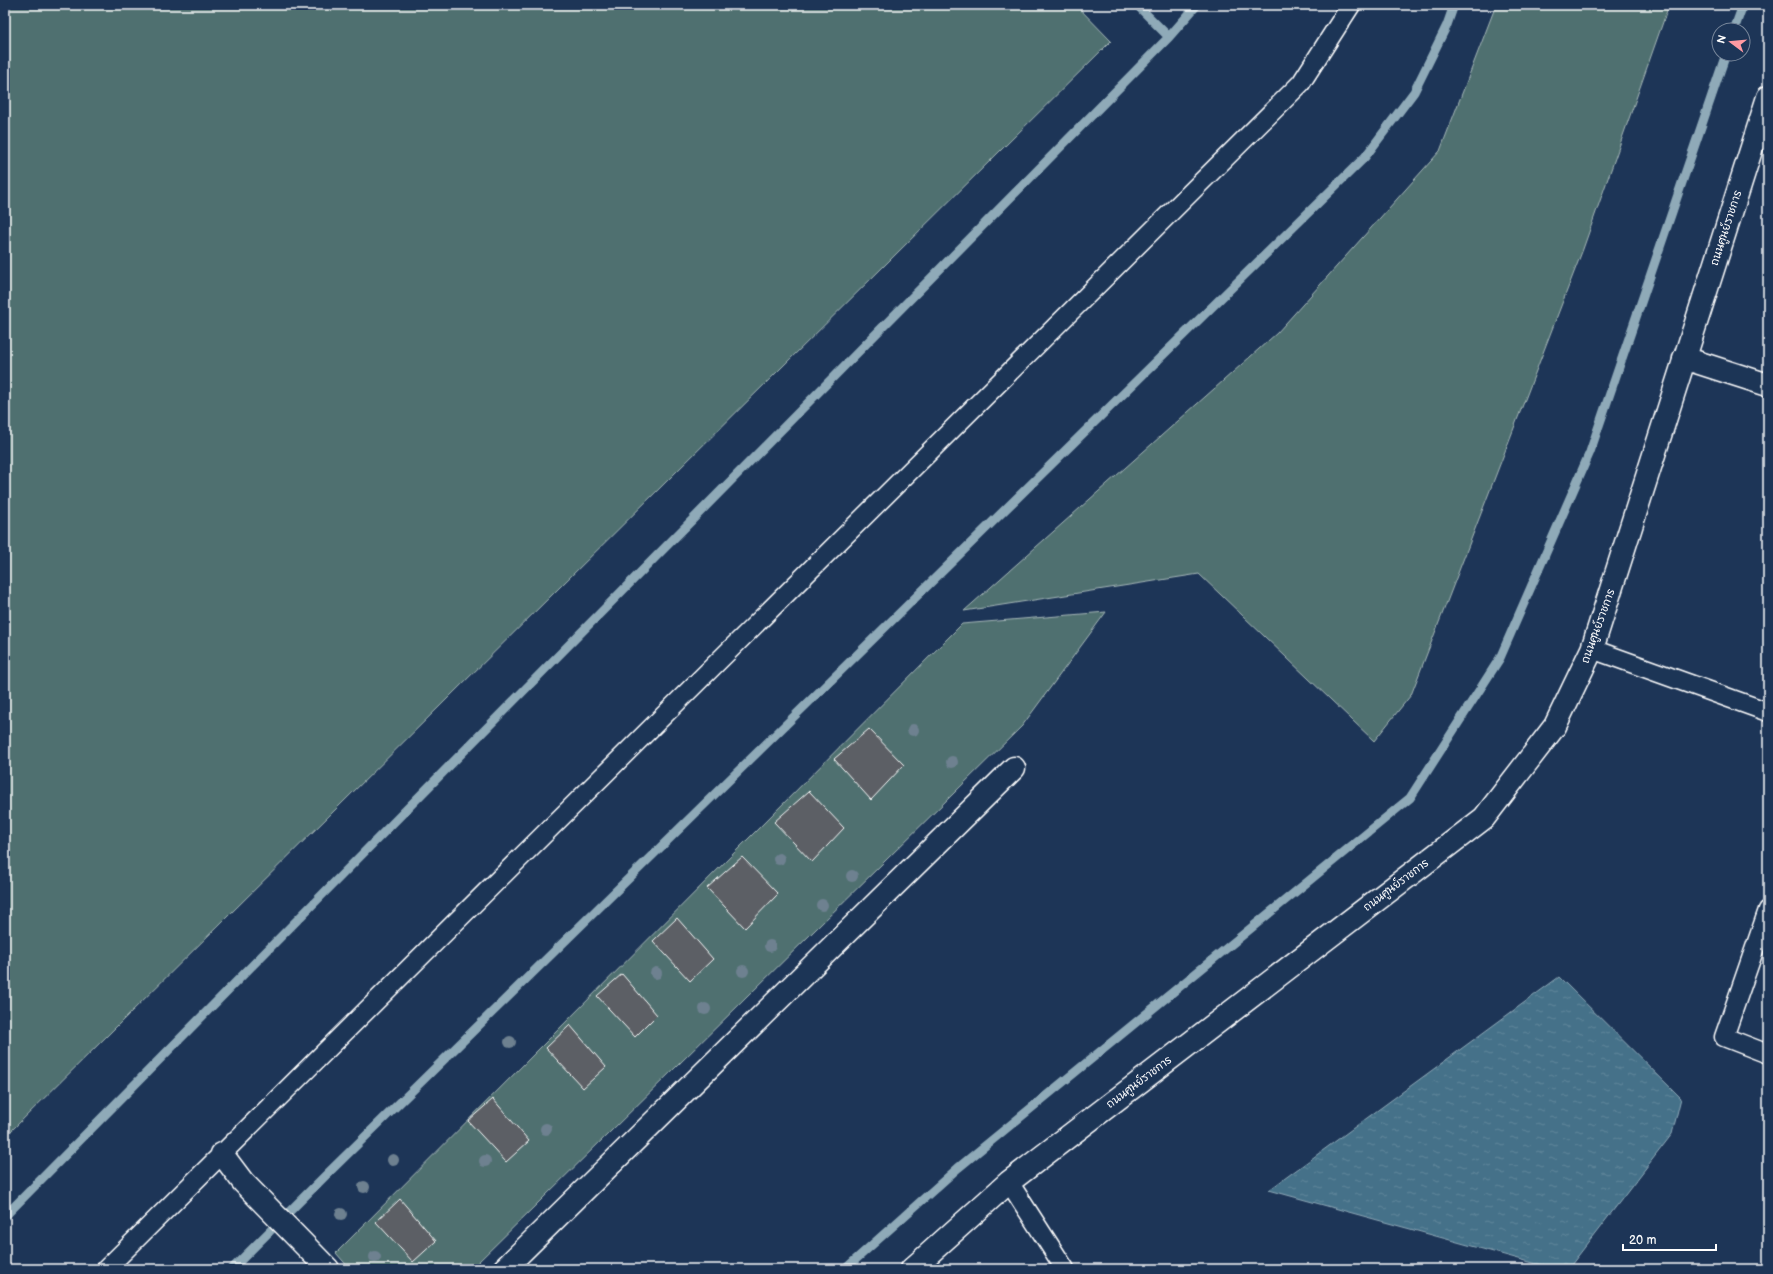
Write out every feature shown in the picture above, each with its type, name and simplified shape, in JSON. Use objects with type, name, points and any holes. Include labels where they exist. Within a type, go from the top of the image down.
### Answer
[{"type":"street","name":"ถนนศูนย์ราชการ","points":[[912,1269],[1009,1182],[1484,818],[1555,726],[1592,649],[1768,97]]},
{"type":"street","points":[[1684,358],[1768,385]]},
{"type":"street","points":[[504,1269],[1014,768]]},
{"type":"street","points":[[222,1154],[244,1182],[328,1269]]},
{"type":"lane","points":[[106,1269],[1301,83],[1351,5]]},
{"type":"lane","points":[[1592,649],[1768,712]]},
{"type":"lane","points":[[1768,910],[1724,1037],[1768,1054]]},
{"type":"lane","points":[[1009,1182],[1065,1269]]},
{"type":"green space","points":[[5,5],[1076,5],[1111,41],[5,1137]]},
{"type":"green space","points":[[1496,5],[1669,5],[1583,249],[1411,695],[1374,741],[1199,574],[964,611],[1277,333],[1440,151]]},
{"type":"green space","points":[[1106,612],[1022,726],[471,1269],[350,1269],[336,1253],[962,624]]},
{"type":"water","points":[[1559,977],[1681,1098],[1672,1134],[1568,1269],[1555,1269],[1269,1190]]},
{"type":"building","points":[[869,729],[904,765],[871,800],[834,759]]},
{"type":"building","points":[[809,791],[844,828],[812,862],[774,822]]},
{"type":"building","points":[[742,857],[778,894],[745,928],[707,888]]},
{"type":"building","points":[[677,918],[713,959],[690,981],[653,941]]},
{"type":"building","points":[[622,974],[657,1015],[635,1037],[597,996]]},
{"type":"building","points":[[570,1025],[606,1067],[583,1088],[546,1048]]},
{"type":"building","points":[[493,1099],[529,1141],[506,1162],[468,1121]]},
{"type":"building","points":[[400,1199],[436,1241],[413,1262],[376,1222]]},
{"type":"waterway","points":[[1137,5],[1169,37]]},
{"type":"waterway","points":[[5,1216],[1169,37],[1197,5]]},
{"type":"waterway","points":[[232,1269],[325,1176],[1365,157],[1414,92],[1447,25],[1454,5]]},
{"type":"waterway","points":[[1737,22],[1743,5]]},
{"type":"waterway","points":[[845,1269],[958,1168],[1410,798],[1500,658],[1590,452],[1723,62]]}]
